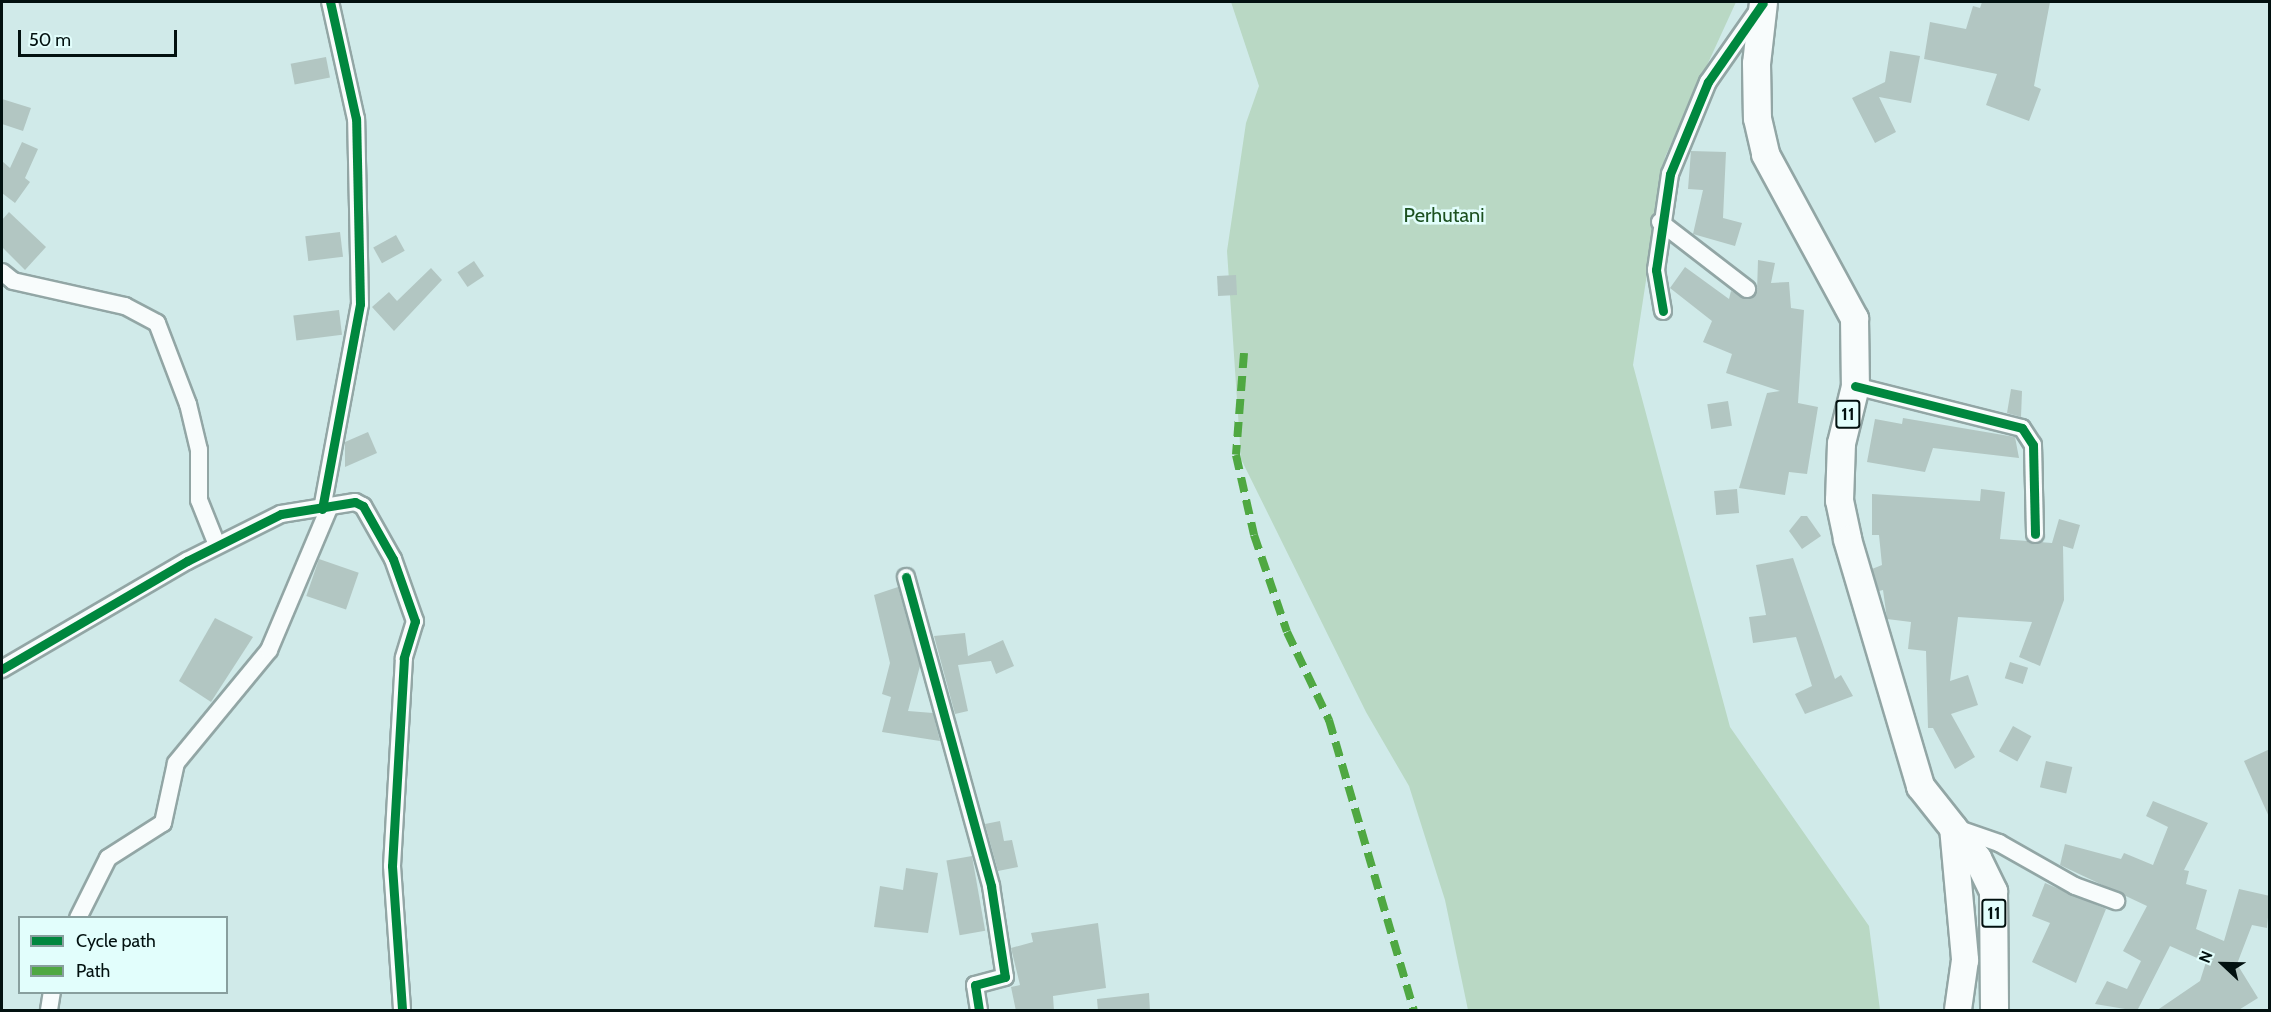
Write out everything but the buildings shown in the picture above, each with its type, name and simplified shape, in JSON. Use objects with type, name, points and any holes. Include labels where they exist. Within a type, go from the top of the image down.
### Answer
[{"type":"highway","name":"11","points":[[1763,2],[1756,63],[1757,118],[1765,154],[1854,318],[1855,386],[1841,442],[1839,500],[1847,539],[1920,786],[1977,858],[1993,891],[1994,1011]]},
{"type":"main road","points":[[1953,827],[1965,950],[1958,1011]]},
{"type":"street","points":[[79,916],[108,858],[163,823],[176,763],[265,657],[325,508],[360,304],[356,119],[330,2]]},
{"type":"street","points":[[1663,311],[1656,270],[1660,222],[1670,174],[1708,82],[1763,2]]},
{"type":"street","points":[[1660,222],[1747,289]]},
{"type":"street","points":[[2,272],[13,281],[125,306],[157,323],[188,404],[199,450],[199,500],[218,545]]},
{"type":"street","points":[[1855,386],[1899,399],[2022,428],[2033,445],[2035,534]]},
{"type":"street","points":[[2,669],[218,545],[281,514],[355,502],[368,511],[412,604],[414,629],[404,658],[392,866],[402,1011]]},
{"type":"street","points":[[906,577],[991,886],[1005,977],[975,985],[979,1011]]},
{"type":"street","points":[[1953,827],[1999,843],[2075,886],[2116,901]]},
{"type":"street","points":[[49,1011],[52,994]]},
{"type":"green space","name":"Perhutani","points":[[1231,2],[1736,2],[1665,157],[1633,365],[1730,727],[1869,926],[1880,1010],[1468,1010],[1445,900],[1409,786],[1366,712],[1241,459],[1227,251],[1246,123],[1259,86]]},
{"type":"marked path","points":[[1244,353],[1236,455],[1254,535],[1287,632],[1329,720],[1414,1010]]},
{"type":"cycle path","points":[[322,509],[360,304],[356,119],[330,2]]},
{"type":"cycle path","points":[[1663,311],[1656,270],[1670,174],[1708,82],[1763,3]]},
{"type":"cycle path","points":[[1855,386],[2022,428],[2033,445],[2035,534]]},
{"type":"cycle path","points":[[2,669],[187,561],[281,514],[355,502],[363,506],[393,559],[415,621],[404,658],[392,866],[402,1010]]},
{"type":"cycle path","points":[[906,577],[991,886],[1005,977],[975,985],[979,1010]]}]
